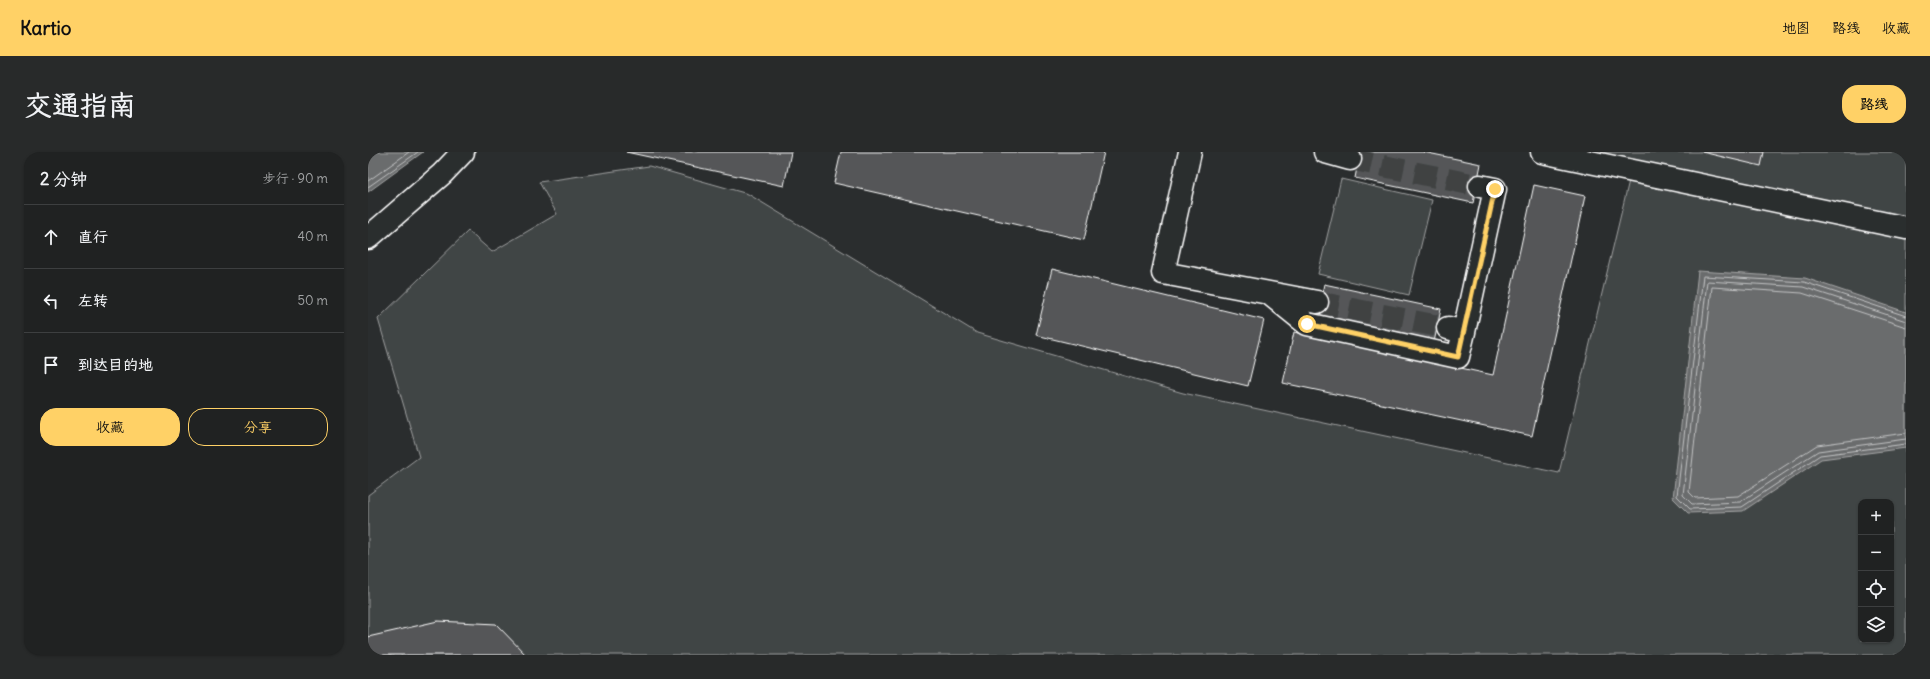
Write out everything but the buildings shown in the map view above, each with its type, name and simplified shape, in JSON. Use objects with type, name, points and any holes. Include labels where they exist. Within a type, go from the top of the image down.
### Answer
[{"type":"lane","points":[[368,238],[442,174],[463,152]]},
{"type":"lane","points":[[1190,152],[1163,273],[1318,302]]},
{"type":"lane","points":[[1325,152],[1350,158]]},
{"type":"lane","points":[[1542,152],[1906,228]]},
{"type":"lane","points":[[1268,293],[1307,324],[1458,357],[1456,330],[1495,189],[1480,186]]},
{"type":"shaded area","points":[[1570,152],[1906,152],[1906,655],[368,655],[368,495],[419,457],[378,319],[468,231],[492,252],[557,214],[539,182],[649,166],[748,194],[977,333],[1183,393],[1559,473],[1632,168]]},
{"type":"shaded area","points":[[1341,179],[1432,200],[1409,295],[1318,274]]},
{"type":"water","points":[[368,152],[423,152],[368,192]]},
{"type":"water","points":[[1698,271],[1805,278],[1906,312],[1906,448],[1821,459],[1743,511],[1688,513],[1673,498]]},
{"type":"tunnel","points":[[1350,159],[1480,186]]},
{"type":"tunnel","points":[[1317,302],[1448,328]]},
{"type":"route","points":[[1307,324],[1458,357],[1495,189]]}]
